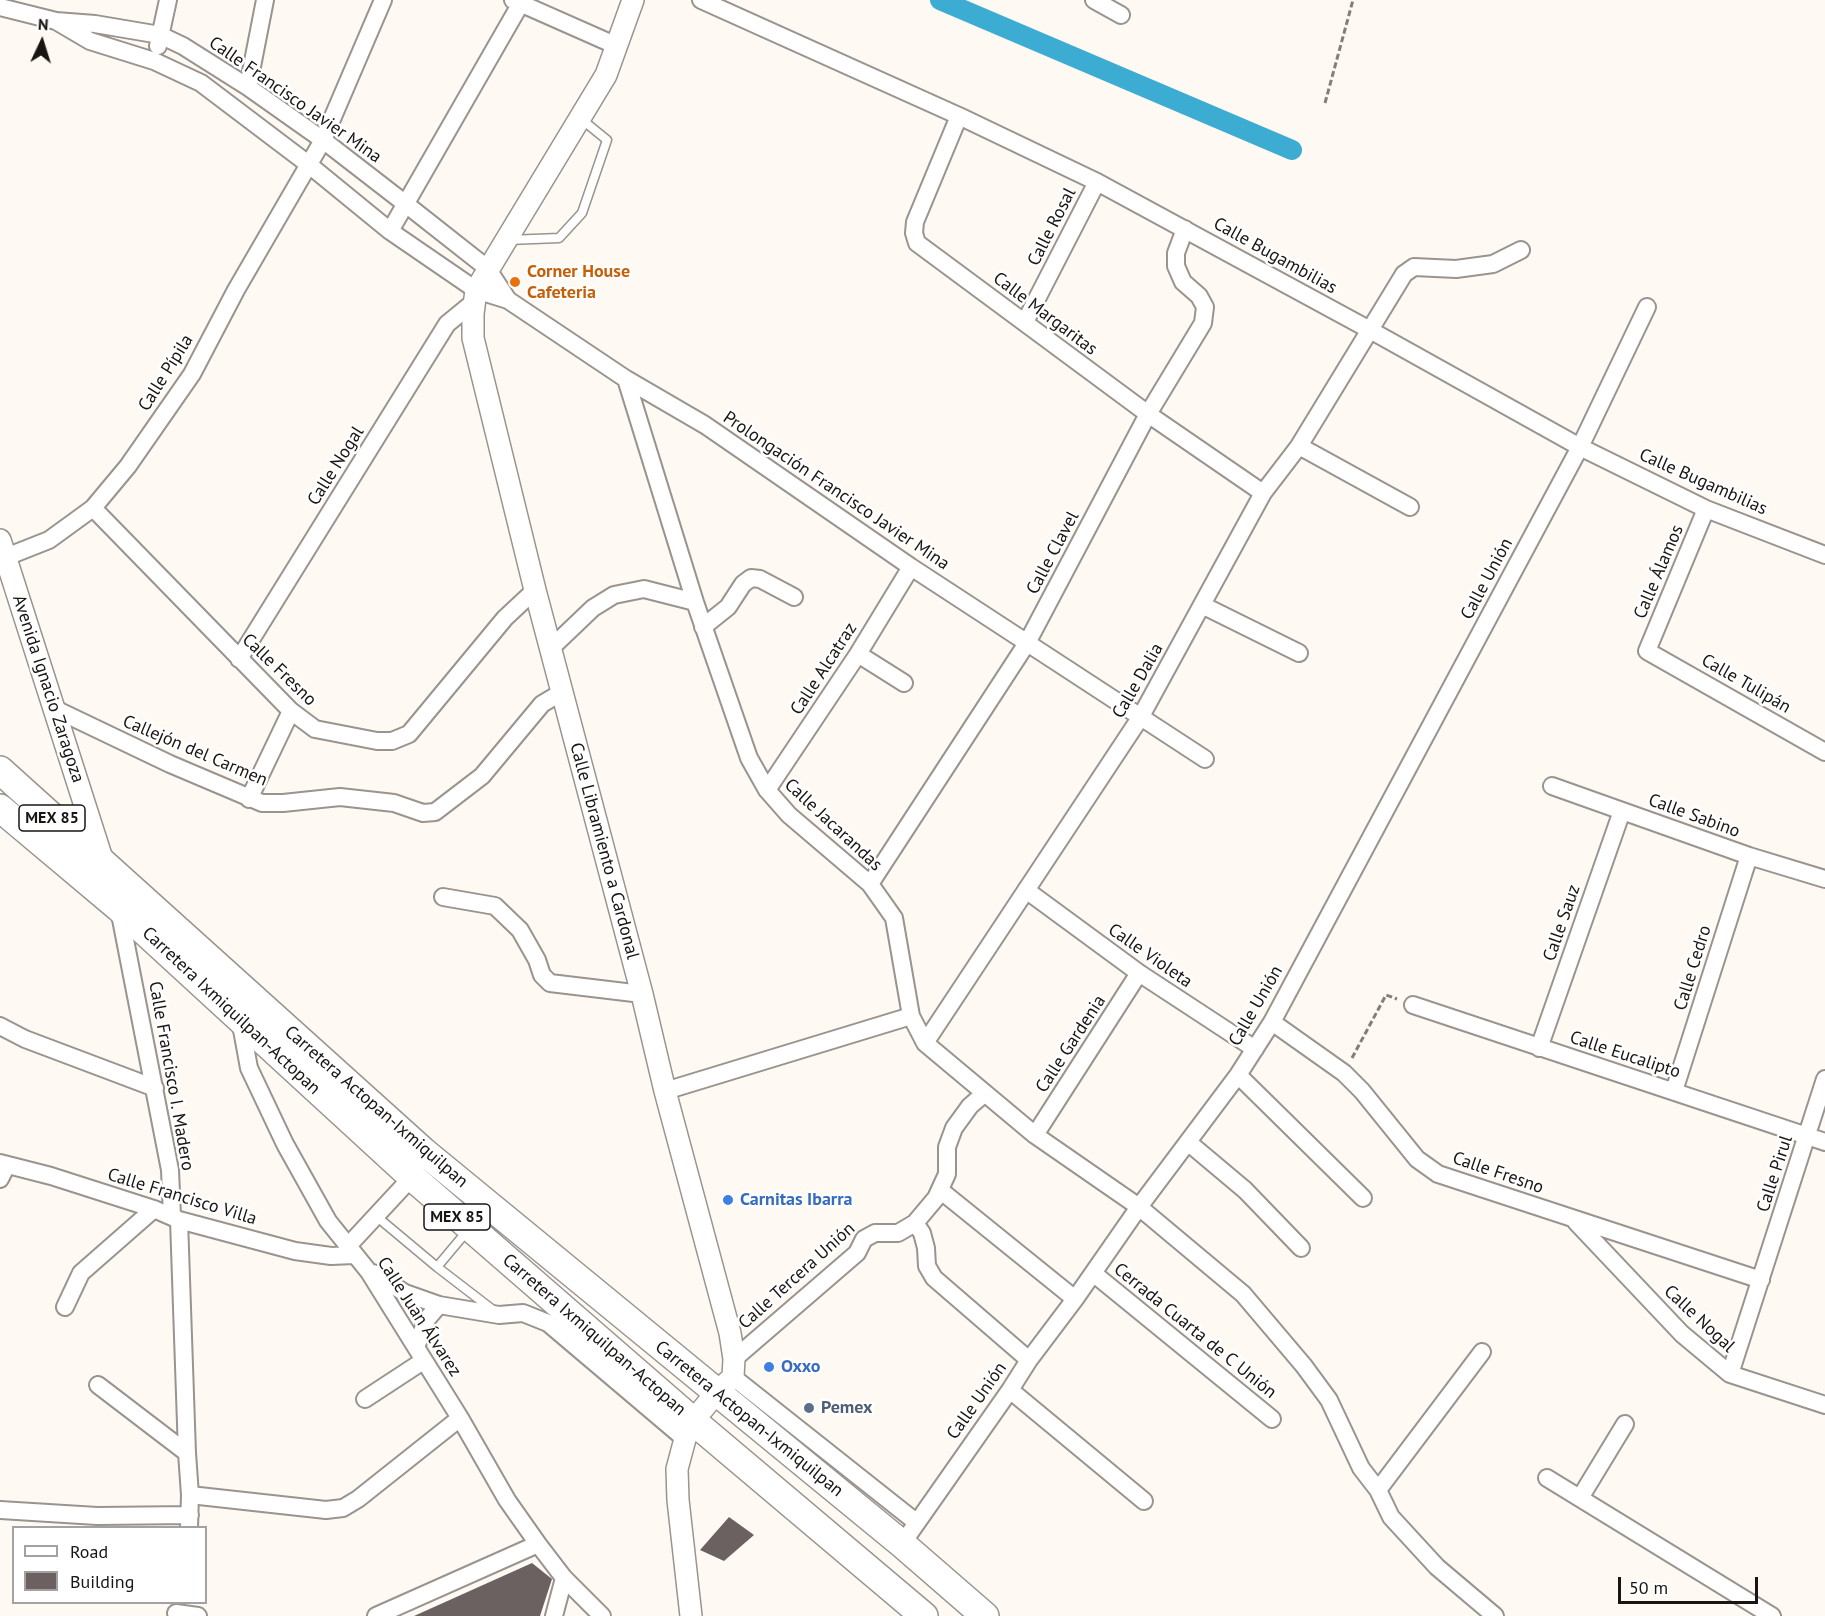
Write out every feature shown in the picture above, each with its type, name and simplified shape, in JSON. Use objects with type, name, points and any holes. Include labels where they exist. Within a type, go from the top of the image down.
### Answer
[{"type":"main road","name":"Carretera Actopan-Ixmiquilpan","points":[[0,770],[423,1151],[728,1377],[909,1533],[985,1616]]},
{"type":"main road","name":"Carretera Ixmiquilpan-Actopan","points":[[0,808],[119,908],[412,1177],[470,1227],[689,1430],[924,1616]]},
{"type":"street","points":[[154,61],[168,0]]},
{"type":"street","points":[[248,87],[265,0]]},
{"type":"street","name":"Calle Pípila","points":[[3,549],[50,540],[93,508],[128,466],[192,375],[236,290],[323,140],[383,0]]},
{"type":"street","points":[[475,295],[487,268],[606,75],[633,0]]},
{"type":"street","name":"Calle Bugambilias","points":[[700,0],[959,116],[1097,182],[1580,447],[1707,509],[1825,555]]},
{"type":"street","points":[[1094,0],[1120,15]]},
{"type":"street","points":[[390,231],[407,205],[517,2],[617,46]]},
{"type":"street","name":"Calle Francisco Javier Mina","points":[[0,7],[56,21],[95,24],[160,35],[183,46],[248,87],[323,140],[487,268]]},
{"type":"street","name":"Calle Francisco Javier Mina","points":[[56,21],[90,41],[154,61],[201,83],[475,295]]},
{"type":"street","name":"Calle Margaritas","points":[[959,116],[915,222],[914,233],[917,243],[1148,414],[1263,493]]},
{"type":"street","name":"Calle Rosal","points":[[1025,322],[1097,182]]},
{"type":"street","name":"Calle Clavel","points":[[870,884],[1027,643],[1148,414],[1203,323],[1205,307],[1199,296],[1183,282],[1176,266],[1176,253],[1185,229]]},
{"type":"street","name":"Calle Dalia","points":[[925,1043],[1140,718],[1263,493],[1299,446],[1404,274],[1414,267],[1456,269],[1493,264],[1521,250]]},
{"type":"street","name":"Prolongación Francisco Javier Mina","points":[[487,268],[508,300],[626,379],[705,425],[911,567],[1205,759]]},
{"type":"street","name":"Prolongación Francisco Javier Mina","points":[[475,295],[508,300]]},
{"type":"street","name":"Calle Libramiento a Cardonal","points":[[475,295],[473,338],[561,692],[730,1333],[728,1377]]},
{"type":"street","name":"Calle Nogal","points":[[239,659],[447,324],[475,295]]},
{"type":"street","name":"Calle Unión","points":[[909,1533],[1029,1360],[1238,1075],[1272,1022],[1580,447],[1647,307]]},
{"type":"street","name":"Calle Jacarandas","points":[[626,379],[703,627],[749,758],[767,790],[789,815],[870,884],[894,918],[911,1016],[925,1043],[1035,1135],[1139,1207],[1243,1294],[1304,1365],[1329,1400],[1361,1468],[1378,1490],[1391,1517],[1437,1567],[1495,1616]]},
{"type":"street","points":[[1299,446],[1410,507]]},
{"type":"street","name":"Calle Fresno","points":[[93,508],[291,711],[315,729],[377,741],[392,741],[409,734],[505,618],[535,590]]},
{"type":"street","name":"Calle Álamos","points":[[1647,651],[1707,509]]},
{"type":"street","name":"Avenida Ignacio Zaragoza","points":[[3,549],[119,908]]},
{"type":"street","name":"Calle Alcatraz","points":[[767,790],[858,654],[911,567]]},
{"type":"street","points":[[703,627],[728,607],[743,584],[751,578],[760,579],[794,597]]},
{"type":"street","points":[[550,649],[593,608],[614,595],[644,590],[695,602]]},
{"type":"street","points":[[1202,605],[1299,653]]},
{"type":"street","name":"Calle Tulipán","points":[[1647,651],[1825,752]]},
{"type":"street","points":[[858,654],[904,683]]},
{"type":"street","name":"Callejón del Carmen","points":[[55,709],[262,803],[340,797],[394,803],[423,813],[435,812],[482,776],[542,704],[561,692]]},
{"type":"street","points":[[249,799],[291,711]]},
{"type":"street","name":"Calle Sabino","points":[[1552,786],[1749,856],[1825,879]]},
{"type":"street","name":"Calle Sauz","points":[[1539,1048],[1622,811]]},
{"type":"street","name":"Calle Cedro","points":[[1674,1091],[1749,856]]},
{"type":"street","name":"Calle Violeta","points":[[1026,890],[1138,974],[1255,1049]]},
{"type":"street","points":[[443,897],[495,906],[520,930],[537,960],[542,975],[550,983],[642,994]]},
{"type":"street","name":"Calle Francisco I. Madero","points":[[119,908],[155,1088],[176,1218],[190,1521]]},
{"type":"street","name":"Calle Gardenia","points":[[1035,1135],[1138,974]]},
{"type":"street","name":"Calle Eucalipto","points":[[1413,1005],[1825,1142]]},
{"type":"street","points":[[665,1091],[911,1016]]},
{"type":"street","name":"Calle Juan Álvarez","points":[[240,1018],[249,1068],[280,1133],[328,1221],[369,1272],[460,1418],[507,1500],[564,1578],[602,1616]]},
{"type":"street","name":"Calle Fresno","points":[[1272,1022],[1344,1073],[1362,1091],[1417,1159],[1438,1174],[1761,1280]]},
{"type":"street","points":[[0,1026],[25,1039],[155,1088]]},
{"type":"street","points":[[1238,1075],[1363,1198]]},
{"type":"street","name":"Calle Pirul","points":[[1730,1374],[1825,1079]]},
{"type":"street","name":"Calle Tercera Unión","points":[[728,1377],[856,1253],[864,1239],[875,1233],[898,1233],[915,1223],[940,1190],[946,1174],[947,1147],[954,1128],[970,1106],[985,1093]]},
{"type":"street","points":[[1189,1143],[1245,1190],[1301,1248]]},
{"type":"street","name":"Calle Francisco Villa","points":[[2,1169],[51,1176],[176,1218],[295,1251],[331,1256],[351,1251]]},
{"type":"street","points":[[351,1251],[376,1216],[412,1177]]},
{"type":"street","points":[[940,1190],[1075,1299]]},
{"type":"street","points":[[65,1307],[81,1273],[154,1209]]},
{"type":"street","name":"Calle Nogal","points":[[1573,1219],[1682,1334],[1730,1374],[1825,1406]]},
{"type":"street","points":[[915,1223],[922,1233],[927,1266],[934,1278],[1029,1360]]},
{"type":"street","points":[[369,1272],[405,1293],[439,1305],[499,1315],[523,1313],[548,1323],[689,1430]]},
{"type":"street","name":"Cerrada Cuarta de C Unión","points":[[1093,1274],[1272,1419]]},
{"type":"street","points":[[365,1399],[420,1354],[427,1319],[439,1305]]},
{"type":"street","points":[[1378,1490],[1482,1352]]},
{"type":"street","points":[[691,1616],[678,1500],[677,1469],[689,1430],[728,1377]]},
{"type":"street","points":[[98,1385],[187,1453]]},
{"type":"street","points":[[1010,1390],[1144,1501]]},
{"type":"street","points":[[190,1495],[326,1510],[343,1508],[358,1499],[460,1418]]},
{"type":"street","points":[[1580,1498],[1625,1424]]},
{"type":"street","points":[[1547,1478],[1772,1616]]},
{"type":"street","points":[[0,1510],[190,1521]]},
{"type":"street","points":[[376,1616],[538,1544]]},
{"type":"street","points":[[554,1616],[564,1578]]},
{"type":"street","points":[[177,1610],[198,1616]]},
{"type":"lane","points":[[505,240],[559,238],[582,213],[607,140],[580,118]]},
{"type":"lane","points":[[376,1216],[436,1267],[499,1315]]},
{"type":"lane","points":[[436,1267],[470,1227]]},
{"type":"path","points":[[1325,103],[1353,0]]},
{"type":"path","points":[[1344,1073],[1386,995],[1413,1005]]},
{"type":"building","points":[[729,1517],[754,1535],[724,1561],[700,1550]]},
{"type":"building","points":[[532,1563],[552,1579],[540,1616],[414,1616]]},
{"type":"waterway","points":[[940,0],[1292,150]]},
{"type":"place","name":"Corner House Cafeteria","points":[[515,282]]},
{"type":"place","name":"Carnitas Ibarra","points":[[728,1200]]},
{"type":"place","name":"Oxxo","points":[[769,1367]]},
{"type":"place","name":"Pemex","points":[[809,1408]]}]
